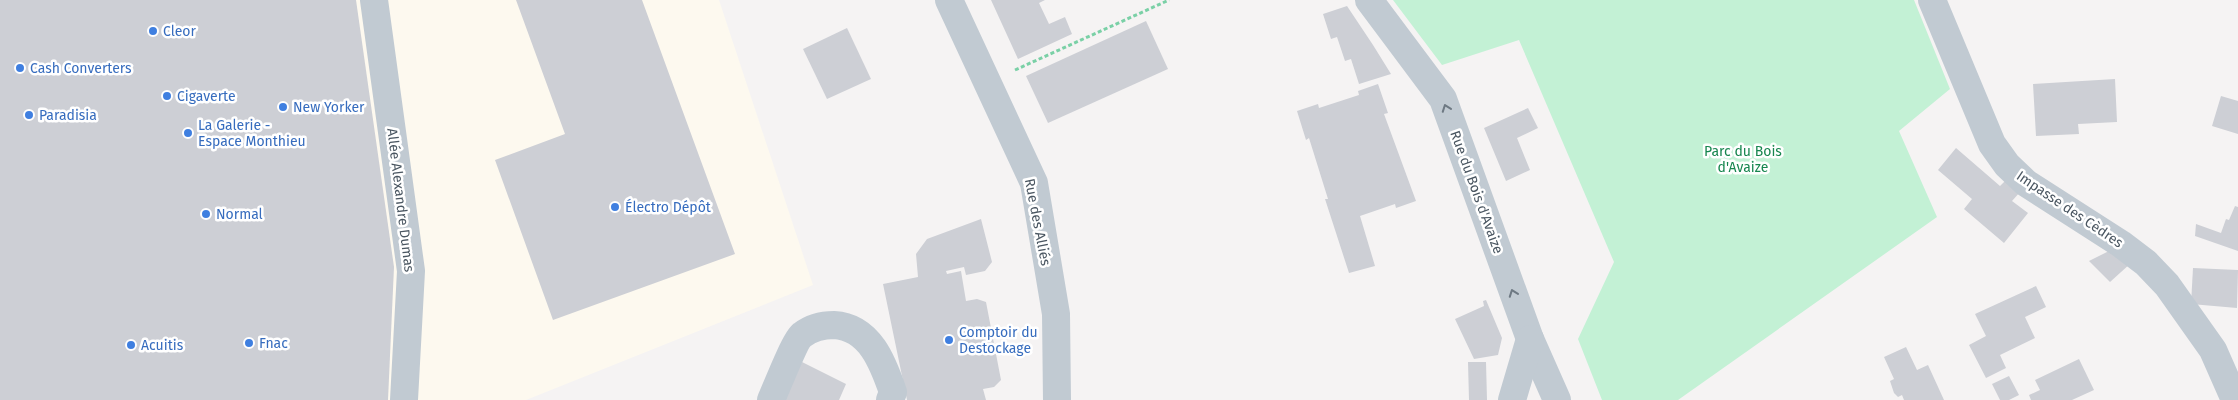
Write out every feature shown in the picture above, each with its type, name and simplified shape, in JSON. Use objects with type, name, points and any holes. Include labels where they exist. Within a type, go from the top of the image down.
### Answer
[{"type":"street","name":"Allée Alexandre Dumas","points":[[374,0],[411,271],[404,400]]},
{"type":"street","name":"Rue des Alliés","points":[[949,0],[1034,183],[1056,314],[1057,400]]},
{"type":"street","name":"Rue du Bois d'Avaize","points":[[1369,0],[1443,99],[1530,339],[1558,400]]},
{"type":"street","name":"Impasse des Cèdres","points":[[1932,0],[1992,144],[2007,165],[2026,183],[2146,262],[2167,285],[2213,350],[2237,399]]},
{"type":"street","points":[[770,400],[801,335],[823,325],[846,326],[866,338],[882,362],[893,392],[890,400]]},
{"type":"street","points":[[1512,400],[1530,339]]},
{"type":"path","points":[[987,82],[1169,0]]},
{"type":"shaded area","points":[[0,0],[719,0],[813,285],[526,400],[0,400]]},
{"type":"green space","name":"Parc du Bois d'Avaize","points":[[1393,0],[1914,0],[1950,89],[1899,131],[1937,217],[1678,400],[1602,400],[1578,339],[1614,262],[1519,40],[1442,65]]},
{"type":"building","name":"La Galerie - Espace Monthieu","points":[[0,0],[356,0],[394,267],[388,400],[0,400]]},
{"type":"building","name":"Électro Dépôt","points":[[516,0],[642,0],[735,254],[553,320],[495,160],[565,134]]},
{"type":"building","points":[[991,0],[1045,0],[1039,3],[1049,24],[1065,17],[1072,34],[1018,59]]},
{"type":"building","points":[[1347,6],[1391,74],[1359,84],[1351,59],[1345,61],[1337,37],[1331,39],[1323,14]]},
{"type":"building","points":[[1146,21],[1168,69],[1048,123],[1026,76]]},
{"type":"building","points":[[847,28],[871,79],[827,99],[803,49]]},
{"type":"building","points":[[2115,79],[2117,122],[2078,124],[2079,134],[2036,136],[2033,84]]},
{"type":"building","points":[[1378,84],[1388,113],[1384,114],[1416,201],[1396,208],[1395,204],[1360,216],[1375,266],[1349,273],[1325,199],[1328,199],[1309,138],[1306,140],[1297,111],[1318,104],[1319,108],[1359,95],[1358,91]]},
{"type":"building","points":[[2221,96],[2238,101],[2238,134],[2212,126]]},
{"type":"building","points":[[1528,108],[1538,128],[1517,138],[1530,170],[1506,181],[1484,128]]},
{"type":"building","points":[[1956,148],[2000,186],[2006,180],[2020,192],[2012,201],[2028,213],[2004,243],[1964,209],[1972,199],[1938,170]]},
{"type":"building","points":[[2235,206],[2238,207],[2238,251],[2195,236],[2196,224],[2221,233],[2226,219],[2229,220]]},
{"type":"building","points":[[981,219],[992,262],[985,271],[966,275],[964,267],[946,271],[947,274],[961,271],[966,301],[977,299],[986,302],[1001,380],[994,387],[983,389],[986,400],[907,400],[883,284],[918,277],[916,254],[927,239]]},
{"type":"building","points":[[2115,248],[2131,263],[2110,282],[2089,261]]},
{"type":"building","points":[[2193,268],[2238,270],[2237,308],[2191,304]]},
{"type":"building","points":[[2036,286],[2046,307],[2025,317],[2035,338],[2000,355],[2006,368],[1986,378],[1969,345],[1986,336],[1975,314]]},
{"type":"building","points":[[1486,300],[1502,338],[1498,355],[1474,359],[1455,319],[1484,306],[1483,301]]},
{"type":"building","points":[[1906,347],[1917,370],[1928,365],[1944,400],[1904,400],[1902,395],[1898,397],[1894,393],[1890,381],[1894,379],[1884,357]]},
{"type":"building","points":[[2079,359],[2094,390],[2072,400],[2031,400],[2029,395],[2040,390],[2035,380]]},
{"type":"building","points":[[802,362],[846,384],[839,400],[784,400]]},
{"type":"building","points":[[1468,362],[1486,362],[1487,400],[1469,400]]},
{"type":"building","points":[[2009,376],[2019,395],[2009,400],[2000,400],[1992,384]]},
{"type":"place","name":"Cleor","points":[[153,31]]},
{"type":"place","name":"Cash Converters","points":[[20,68]]},
{"type":"place","name":"Cigaverte","points":[[167,96]]},
{"type":"place","name":"New Yorker","points":[[283,107]]},
{"type":"place","name":"Paradisia","points":[[29,115]]},
{"type":"place","name":"La Galerie - Espace Monthieu","points":[[188,133]]},
{"type":"place","name":"Électro Dépôt","points":[[615,207]]},
{"type":"place","name":"Normal","points":[[206,214]]},
{"type":"place","name":"Comptoir du Destockage","points":[[949,340]]},
{"type":"place","name":"Fnac","points":[[249,343]]},
{"type":"place","name":"Acuitis","points":[[131,345]]}]
